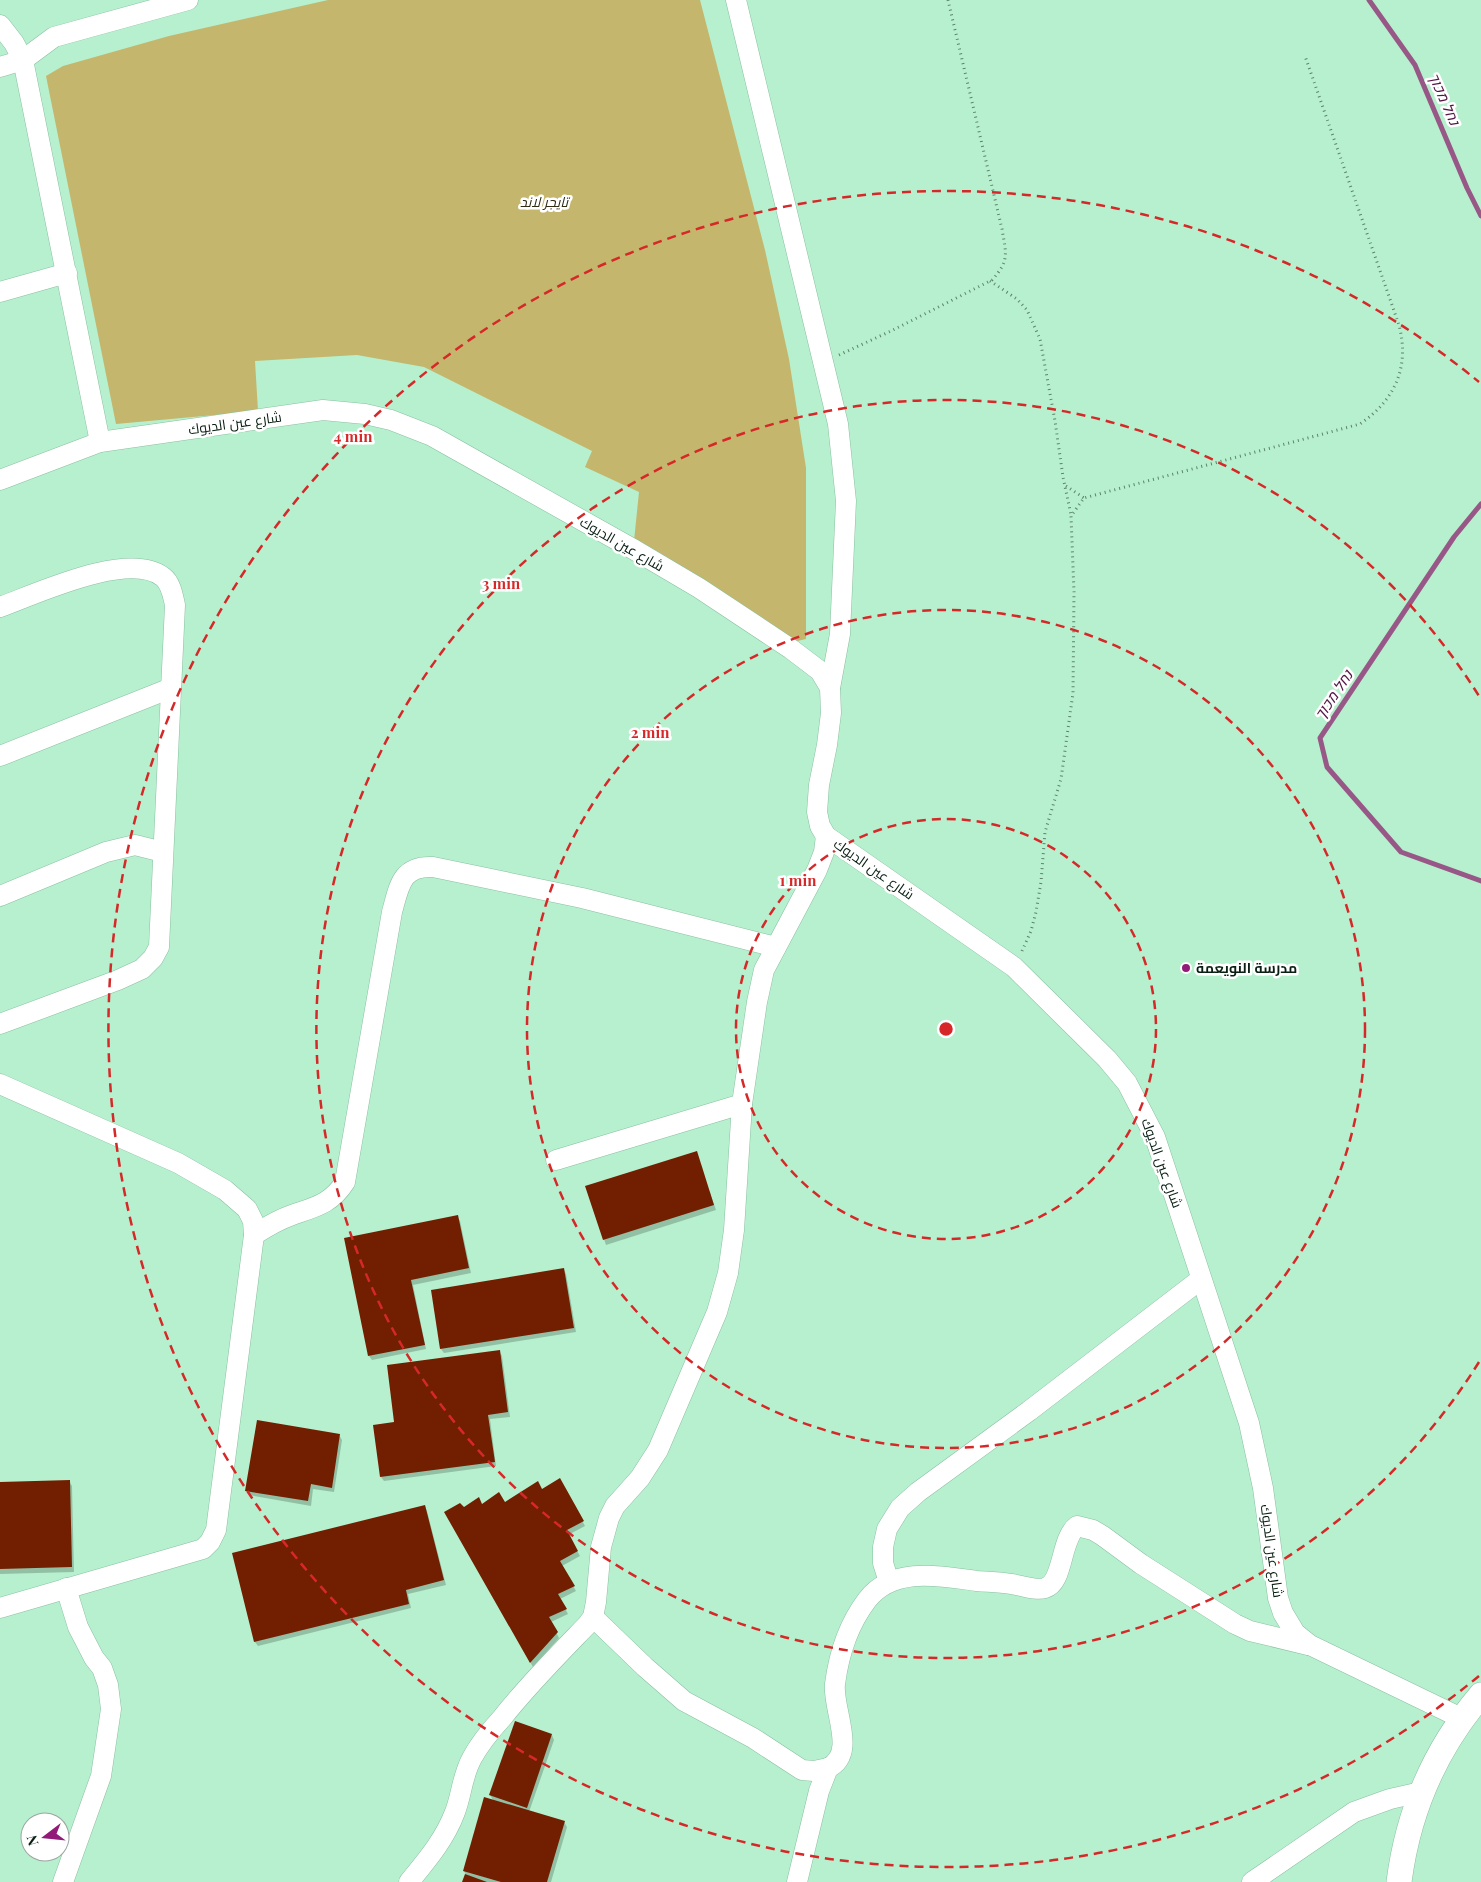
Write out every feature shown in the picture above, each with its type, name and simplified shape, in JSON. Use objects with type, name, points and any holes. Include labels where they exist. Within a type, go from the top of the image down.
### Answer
[{"type":"main road","points":[[1399,1882],[1403,1852],[1422,1792],[1438,1756],[1461,1718],[1481,1695]]},
{"type":"street","points":[[0,67],[23,60],[54,37],[188,0]]},
{"type":"street","points":[[736,0],[838,424],[846,501],[840,634],[830,688]]},
{"type":"street","points":[[0,25],[14,43],[23,60],[100,442]]},
{"type":"street","points":[[0,292],[66,273]]},
{"type":"street","name":"شارع عين الديوك","points":[[0,480],[100,442],[323,410],[365,414],[391,420],[432,436],[633,548],[699,588],[820,670],[830,688],[831,712],[819,785],[817,812],[820,826],[826,836],[1014,967],[1108,1059],[1127,1083],[1155,1137],[1251,1431],[1263,1488],[1278,1598],[1283,1613],[1295,1633],[1310,1645],[1461,1718]]},
{"type":"street","points":[[0,608],[84,576],[110,570],[131,569],[151,571],[164,577],[172,590],[175,605],[159,947],[153,958],[142,969],[118,980],[0,1024]]},
{"type":"street","points":[[0,756],[171,688]]},
{"type":"street","points":[[409,1882],[436,1848],[449,1825],[472,1757],[524,1690],[587,1625],[592,1616],[596,1602],[601,1547],[609,1518],[615,1506],[640,1478],[658,1450],[717,1312],[728,1273],[734,1230],[742,1104],[757,1002],[764,970],[817,870],[824,852],[826,836]]},
{"type":"street","points":[[0,896],[106,852],[135,845],[163,852]]},
{"type":"street","points":[[254,1235],[272,1223],[328,1202],[339,1192],[345,1182],[392,912],[403,877],[411,871],[423,866],[433,867],[582,898],[776,947]]},
{"type":"street","points":[[0,1084],[178,1163],[225,1190],[247,1209],[253,1221],[254,1235],[216,1530],[210,1542],[203,1549],[0,1608]]},
{"type":"street","points":[[556,1160],[742,1104]]},
{"type":"street","points":[[889,1582],[883,1563],[883,1548],[887,1529],[900,1508],[918,1492],[1029,1411],[1202,1279]]},
{"type":"street","points":[[592,1616],[645,1667],[684,1700],[753,1738],[802,1770],[814,1771],[836,1764],[841,1754],[843,1731],[834,1696],[840,1654],[848,1632],[858,1613],[873,1592],[889,1582],[919,1575],[1044,1589],[1050,1586],[1056,1578],[1068,1535],[1077,1526],[1093,1530],[1103,1536],[1141,1564],[1235,1624],[1250,1631],[1310,1645]]},
{"type":"street","points":[[63,1882],[101,1776],[111,1709],[108,1685],[102,1668],[78,1627],[66,1588]]},
{"type":"street","points":[[797,1882],[818,1791],[828,1768]]},
{"type":"street","points":[[1252,1882],[1354,1812],[1390,1799],[1422,1792]]},
{"type":"path","points":[[821,359],[843,354],[990,281],[1002,269],[1006,253],[948,0]]},
{"type":"path","points":[[1071,516],[1084,498],[1360,424],[1387,401],[1396,385],[1401,368],[1403,338],[1305,56]]},
{"type":"path","points":[[990,281],[1017,299],[1027,310],[1040,339],[1071,516],[1074,592],[1073,693],[1066,749],[1061,779],[1045,832],[1041,882],[1031,931],[1014,967]]},
{"type":"path","points":[[1065,485],[1084,498]]},
{"type":"green space","name":"تايجر لاند","points":[[328,0],[700,0],[765,250],[789,359],[806,468],[806,639],[793,642],[634,541],[639,492],[585,467],[592,451],[424,367],[357,355],[255,361],[258,411],[116,424],[46,76],[63,66],[169,36]]},
{"type":"building","points":[[697,1151],[714,1205],[603,1240],[585,1186]]},
{"type":"building","points":[[458,1215],[469,1268],[411,1280],[425,1345],[368,1356],[344,1238]]},
{"type":"building","points":[[564,1268],[574,1328],[440,1349],[431,1290]]},
{"type":"building","points":[[500,1350],[508,1412],[488,1415],[495,1462],[380,1477],[373,1425],[394,1422],[387,1365]]},
{"type":"building","points":[[257,1420],[340,1434],[332,1488],[311,1484],[308,1501],[245,1491]]},
{"type":"building","points":[[560,1478],[584,1521],[567,1530],[578,1551],[560,1561],[575,1586],[558,1594],[567,1609],[549,1617],[558,1632],[530,1663],[444,1512],[460,1503],[464,1507],[479,1497],[482,1504],[499,1492],[505,1502],[538,1481],[542,1489]]},
{"type":"building","points":[[70,1480],[72,1567],[0,1569],[0,1482]]},
{"type":"building","points":[[425,1505],[444,1580],[406,1590],[409,1604],[254,1642],[232,1553]]},
{"type":"building","points":[[515,1721],[552,1734],[527,1808],[489,1795]]},
{"type":"building","points":[[484,1797],[565,1821],[547,1882],[501,1882],[463,1871]]},
{"type":"building","points":[[465,1874],[487,1882],[462,1882]]},
{"type":"waterway","name":"נחל מכוך","points":[[1369,0],[1415,65],[1467,188],[1481,216]]},
{"type":"waterway","name":"נחל מכוך","points":[[1481,504],[1454,537],[1320,738],[1327,767],[1401,852],[1481,881]]},
{"type":"place","name":"مدرسة النويعمة","points":[[1186,968]]}]
